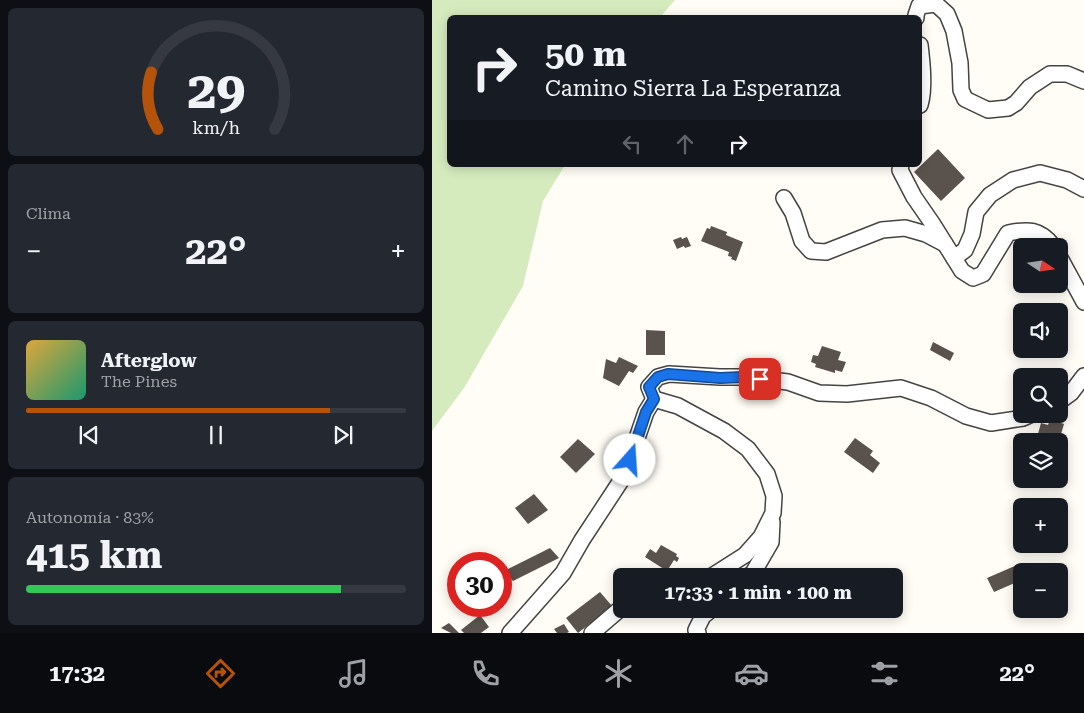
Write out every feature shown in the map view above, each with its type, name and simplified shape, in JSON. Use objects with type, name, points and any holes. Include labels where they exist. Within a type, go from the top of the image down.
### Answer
[{"type":"street","points":[[916,15],[920,6],[936,4],[947,14],[954,31],[960,63],[961,90],[965,99],[988,110],[1008,108],[1016,103],[1030,87],[1050,74],[1068,74],[1084,81]]},
{"type":"street","points":[[922,62],[922,86]]},
{"type":"street","points":[[901,167],[900,170],[914,197],[962,271],[973,278],[983,274],[1008,233],[1023,230],[1041,234],[1045,238]]},
{"type":"street","points":[[954,258],[965,250],[972,234],[976,212],[990,195],[1013,180],[1040,174],[1067,180],[1084,189]]},
{"type":"street","points":[[784,198],[793,213],[802,241],[811,251],[826,252],[882,230],[905,228],[926,234],[946,244]]},
{"type":"street","points":[[1068,273],[1084,302]]},
{"type":"street","points":[[654,399],[649,387],[658,377],[668,374],[720,378],[745,377],[788,382],[819,393],[847,394],[901,388],[931,398],[966,416],[991,423],[1013,420]]},
{"type":"street","points":[[1068,395],[1084,376]]},
{"type":"street","points":[[654,399],[678,406],[724,431],[748,449],[767,474],[774,496],[771,542],[756,568]]},
{"type":"street","points":[[510,633],[563,573],[624,476],[646,412],[654,399]]},
{"type":"street","points":[[725,568],[745,555],[761,537],[773,513]]},
{"type":"street","points":[[592,633],[613,615]]},
{"type":"street","points":[[698,633],[696,630],[702,618]]},
{"type":"green space","points":[[432,0],[675,0],[662,15],[447,15],[447,167],[564,167],[543,201],[523,286],[464,388],[432,431]]},
{"type":"building","points":[[938,149],[965,178],[941,201],[914,172],[922,167],[922,164]]},
{"type":"building","points":[[711,226],[727,232],[726,235],[743,242],[736,261],[728,256],[729,252],[701,241],[707,228],[710,229]]},
{"type":"building","points":[[681,237],[682,239],[687,237],[691,246],[677,249],[673,240]]},
{"type":"building","points":[[646,330],[665,331],[665,355],[646,355]]},
{"type":"building","points":[[933,342],[954,353],[950,361],[930,350]]},
{"type":"building","points":[[822,346],[841,352],[838,360],[846,362],[842,372],[835,370],[835,373],[815,367],[816,364],[811,362],[813,355],[818,356]]},
{"type":"building","points":[[619,357],[638,366],[633,373],[629,371],[619,386],[603,378],[606,359],[616,363]]},
{"type":"building","points":[[1041,423],[1048,425],[1049,423],[1064,424],[1061,433],[1038,433]]},
{"type":"building","points":[[855,438],[873,451],[870,455],[880,463],[873,473],[844,452]]},
{"type":"building","points":[[578,439],[595,454],[576,473],[560,457]]},
{"type":"building","points":[[534,494],[548,510],[528,524],[515,508]]},
{"type":"building","points":[[661,545],[677,554],[676,556],[679,558],[677,562],[674,560],[669,568],[662,568],[645,557],[650,549],[656,553]]},
{"type":"building","points":[[550,548],[559,558],[513,581],[512,567]]},
{"type":"building","points":[[1013,567],[1013,584],[994,592],[987,578]]},
{"type":"building","points":[[600,592],[612,606],[578,633],[566,618]]},
{"type":"building","points":[[477,617],[482,617],[489,627],[481,633],[464,633],[461,630]]},
{"type":"building","points":[[449,623],[459,633],[451,633],[441,628]]},
{"type":"building","points":[[564,624],[569,632],[557,633],[554,629]]},
{"type":"route","points":[[630,460],[646,412],[654,399],[649,387],[658,377],[668,374],[760,379]]}]
